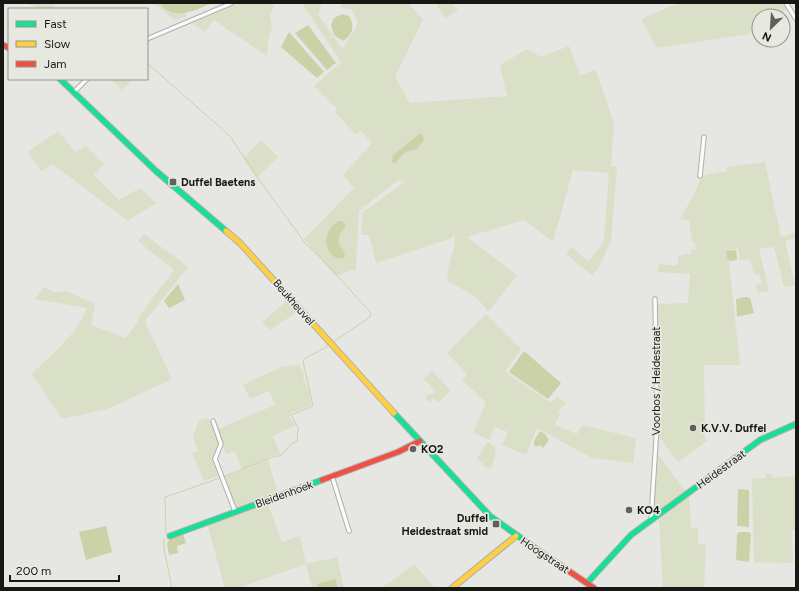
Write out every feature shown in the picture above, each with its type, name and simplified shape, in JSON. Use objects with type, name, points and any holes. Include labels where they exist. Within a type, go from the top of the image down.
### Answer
[{"type":"street","points":[[148,39],[232,3]]},
{"type":"street","points":[[786,3],[796,19]]},
{"type":"street","name":"Beukheuvel","points":[[61,80],[156,171],[240,243],[490,516],[516,536]]},
{"type":"street","points":[[74,92],[86,80]]},
{"type":"street","points":[[700,176],[704,137]]},
{"type":"street","name":"Voorbos / Heidestraat","points":[[651,520],[657,425],[655,299]]},
{"type":"street","points":[[213,421],[221,444],[215,459],[235,511]]},
{"type":"street","name":"Heidestraat","points":[[587,584],[614,552],[631,535],[760,440],[796,424]]},
{"type":"street","name":"Bleidenhoek","points":[[170,536],[398,452],[420,441]]},
{"type":"street","points":[[332,476],[349,531]]},
{"type":"street","points":[[452,588],[516,536]]},
{"type":"street","name":"Hoogstraat","points":[[516,536],[594,588]]},
{"type":"shaded area","points":[[24,3],[56,3],[54,8],[38,8]]},
{"type":"shaded area","points":[[154,3],[160,3],[168,10],[178,13],[185,13],[187,16],[175,20]]},
{"type":"shaded area","points":[[160,3],[212,3],[199,9],[185,13],[178,13],[165,9]]},
{"type":"shaded area","points":[[240,3],[275,3],[270,16],[272,27],[268,40],[267,56],[214,20],[205,32],[193,23]]},
{"type":"shaded area","points":[[304,3],[320,3],[321,7],[318,14],[342,49],[355,29],[358,21],[352,10],[341,7],[340,3],[408,3],[423,19],[395,77],[410,103],[507,96],[500,65],[527,49],[541,57],[569,46],[580,75],[596,70],[614,123],[611,166],[617,167],[611,240],[601,263],[593,276],[566,254],[571,247],[589,261],[604,240],[609,173],[573,170],[553,242],[524,220],[467,237],[517,275],[488,312],[476,298],[448,281],[448,269],[455,239],[454,233],[452,238],[376,263],[369,235],[361,235],[363,212],[405,182],[398,180],[359,211],[356,269],[335,276],[304,239],[354,188],[343,175],[372,143],[361,131],[356,135],[335,112],[337,109],[314,86],[341,62],[303,5]]},
{"type":"shaded area","points":[[435,3],[452,3],[458,10],[445,18]]},
{"type":"shaded area","points":[[679,3],[783,3],[786,8],[751,8],[751,33],[749,34],[657,48],[641,19]]},
{"type":"shaded area","points":[[342,14],[349,16],[352,23],[351,33],[343,41],[334,35],[331,25],[334,18]]},
{"type":"shaded area","points":[[308,25],[336,63],[327,70],[295,33]]},
{"type":"shaded area","points":[[289,32],[324,72],[317,78],[281,47]]},
{"type":"shaded area","points":[[112,80],[133,80],[122,90]]},
{"type":"shaded area","points":[[58,131],[75,152],[86,146],[104,164],[94,175],[119,200],[140,188],[156,203],[128,221],[53,164],[41,171],[28,152]]},
{"type":"shaded area","points":[[421,133],[424,139],[418,148],[404,153],[395,163],[392,162],[393,155]]},
{"type":"shaded area","points":[[261,140],[278,157],[257,178],[243,158]]},
{"type":"shaded area","points":[[765,162],[781,237],[796,232],[796,238],[785,241],[795,285],[784,287],[774,247],[759,249],[769,291],[757,293],[756,285],[762,284],[759,274],[754,275],[750,259],[740,260],[738,248],[727,251],[726,256],[731,261],[729,262],[740,365],[704,365],[705,439],[708,440],[678,462],[658,435],[658,304],[688,303],[690,274],[658,272],[659,264],[677,266],[679,256],[691,253],[691,249],[696,250],[695,242],[692,242],[689,221],[680,219],[696,191],[701,176],[726,171],[727,167]]},
{"type":"shaded area","points":[[338,221],[342,221],[346,225],[338,240],[345,254],[345,257],[340,258],[331,254],[328,249],[327,242],[327,235]]},
{"type":"shaded area","points":[[144,234],[188,267],[146,320],[146,324],[172,379],[110,408],[62,419],[32,374],[70,336],[77,327],[87,308],[35,299],[44,287],[54,292],[68,291],[95,304],[91,325],[126,338],[138,322],[137,320],[140,315],[174,270],[138,241]]},
{"type":"shaded area","points":[[736,250],[737,260],[731,261],[727,258],[726,251]]},
{"type":"shaded area","points":[[178,284],[185,300],[169,308],[164,301]]},
{"type":"shaded area","points":[[746,297],[750,298],[754,313],[737,317],[736,299]]},
{"type":"shaded area","points":[[288,300],[298,311],[271,330],[262,322]]},
{"type":"shaded area","points":[[486,314],[521,349],[505,372],[551,403],[557,396],[566,403],[558,412],[560,414],[555,425],[577,434],[582,425],[636,438],[633,463],[592,458],[537,428],[526,455],[502,445],[508,432],[494,427],[490,440],[473,433],[486,402],[462,380],[467,374],[447,353]]},
{"type":"shaded area","points":[[524,351],[561,383],[548,399],[509,372]]},
{"type":"shaded area","points":[[299,365],[304,374],[303,378],[308,389],[312,391],[309,393],[312,405],[291,413],[289,417],[296,425],[273,436],[281,455],[276,454],[242,470],[235,451],[226,454],[218,429],[275,405],[269,391],[250,399],[243,385],[281,367]]},
{"type":"shaded area","points":[[432,371],[451,391],[438,402],[434,398],[430,402],[425,398],[430,393],[432,395],[436,392],[424,379]]},
{"type":"shaded area","points":[[207,418],[211,422],[219,444],[213,460],[219,476],[204,481],[192,453],[198,451],[193,437],[199,420]]},
{"type":"shaded area","points":[[540,431],[545,434],[549,440],[543,448],[540,445],[536,447],[534,445],[534,441]]},
{"type":"shaded area","points":[[487,442],[495,447],[494,459],[490,470],[477,459]]},
{"type":"shaded area","points":[[658,455],[686,491],[655,514],[653,512]]},
{"type":"shaded area","points":[[268,460],[279,495],[237,509],[234,507],[223,478]]},
{"type":"shaded area","points":[[766,474],[772,474],[773,478],[796,476],[796,530],[792,531],[793,563],[754,562],[752,479],[766,478]]},
{"type":"shaded area","points":[[738,489],[749,490],[749,527],[737,526]]},
{"type":"shaded area","points":[[689,496],[691,528],[698,528],[698,544],[706,545],[704,588],[663,588],[659,520]]},
{"type":"shaded area","points":[[267,502],[282,542],[300,536],[306,564],[238,588],[225,588],[207,524]]},
{"type":"shaded area","points":[[106,526],[112,552],[86,560],[79,532]]},
{"type":"shaded area","points":[[739,532],[749,532],[751,534],[749,562],[736,560],[737,534]]},
{"type":"shaded area","points":[[183,534],[186,543],[177,546],[178,553],[169,555],[167,544],[170,538]]},
{"type":"shaded area","points":[[337,557],[344,588],[312,588],[306,564]]},
{"type":"shaded area","points":[[414,565],[435,588],[381,588]]},
{"type":"shaded area","points":[[335,579],[338,588],[318,588],[317,584]]},
{"type":"waterway","points":[[148,64],[230,136],[257,177],[305,243],[323,260],[371,313],[370,317],[333,342]]},
{"type":"waterway","points":[[223,477],[275,456],[281,456],[291,444],[297,441],[298,427],[291,415],[313,406],[303,361],[304,359],[328,346]]},
{"type":"waterway","points":[[166,534],[165,497],[220,478]]},
{"type":"waterway","points":[[164,539],[164,549],[172,588]]},
{"type":"traffic: fast","points":[[61,80],[156,171],[226,231]]},
{"type":"traffic: fast","points":[[394,413],[490,516],[542,553]]},
{"type":"traffic: fast","points":[[587,583],[631,535],[760,440],[796,424]]},
{"type":"traffic: fast","points":[[170,536],[322,480]]},
{"type":"traffic: slow","points":[[226,231],[240,243],[394,413]]},
{"type":"traffic: slow","points":[[452,588],[516,536]]},
{"type":"traffic: jam","points":[[3,45],[8,48]]},
{"type":"traffic: jam","points":[[322,480],[398,452],[420,441]]},
{"type":"traffic: jam","points":[[542,553],[594,588]]},
{"type":"place","name":"Duffel Baetens","points":[[173,182]]},
{"type":"place","name":"K.V.V. Duffel","points":[[693,428]]},
{"type":"place","name":"KO2","points":[[413,449]]},
{"type":"place","name":"KO4","points":[[629,510]]},
{"type":"place","name":"Duffel Heidestraat smid","points":[[496,524]]}]
